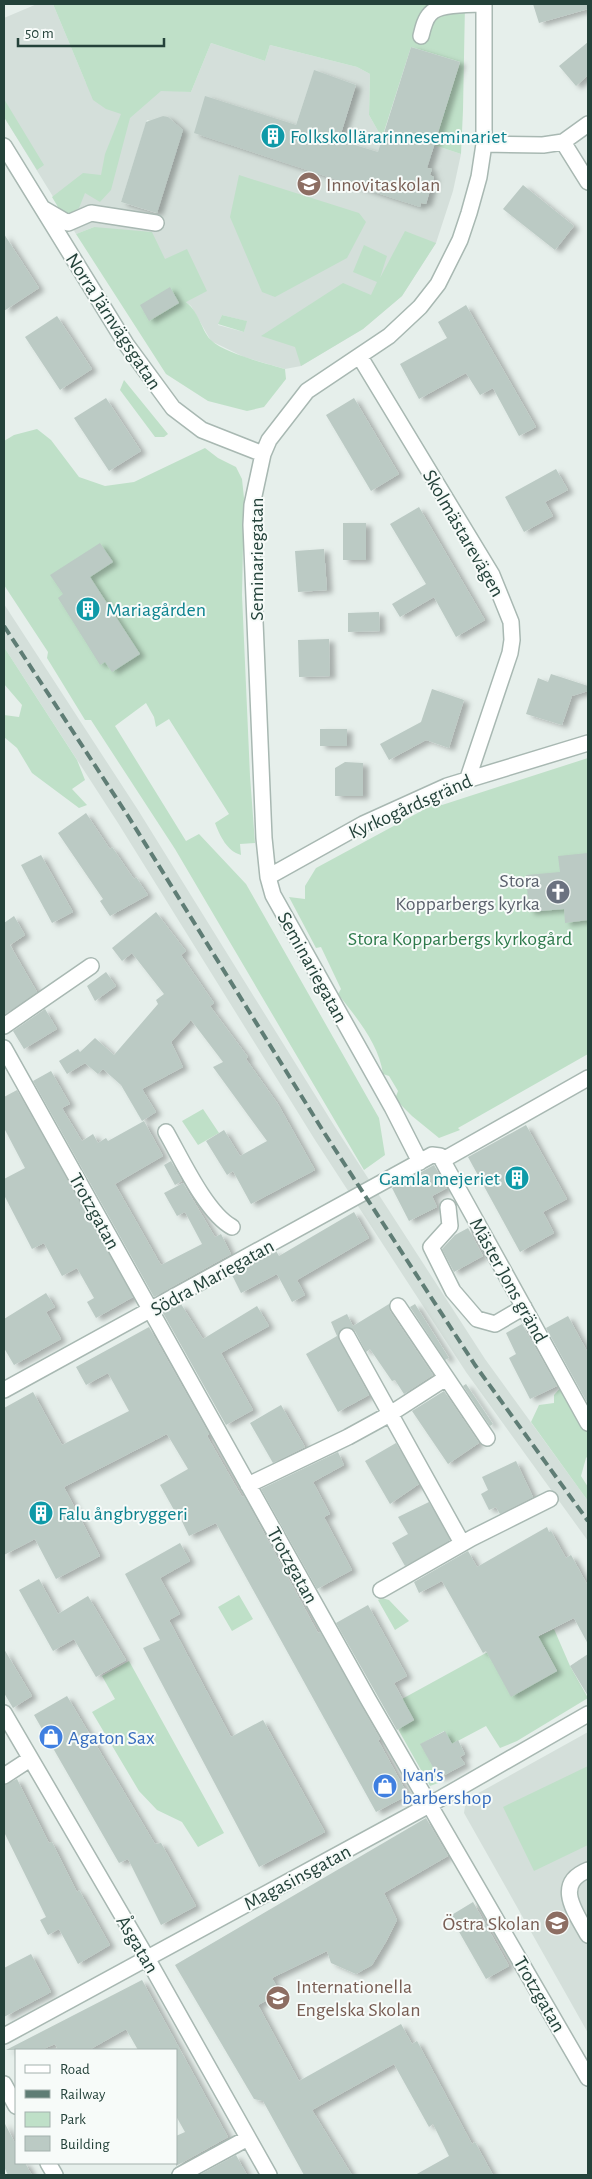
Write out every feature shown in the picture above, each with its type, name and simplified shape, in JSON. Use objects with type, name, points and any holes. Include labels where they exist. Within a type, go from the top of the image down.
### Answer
[{"type":"street","points":[[421,36],[424,25],[431,13],[447,6],[484,4]]},
{"type":"street","name":"Seminariegatan","points":[[420,1162],[392,1107],[274,896],[268,877],[264,830],[251,525],[252,505],[262,454],[269,440],[307,390],[360,357],[407,321],[420,307],[446,270],[460,240],[478,177],[484,144],[484,4]]},
{"type":"street","points":[[484,144],[543,145],[563,142],[588,124]]},
{"type":"street","points":[[563,142],[588,182]]},
{"type":"street","name":"Norra Järnvägsgatan","points":[[4,146],[126,344],[173,408],[202,430],[262,454]]},
{"type":"street","points":[[42,208],[68,223],[91,213],[156,223]]},
{"type":"street","name":"Skolmästarevägen","points":[[360,357],[492,575],[511,622],[512,640],[510,653],[468,778]]},
{"type":"street","name":"Kyrkogårdsgränd","points":[[268,877],[363,824],[417,798],[468,778],[588,743]]},
{"type":"street","points":[[4,1026],[91,966]]},
{"type":"street","name":"Trotzgatan","points":[[4,1048],[368,1699],[431,1804],[588,2078]]},
{"type":"street","points":[[420,1162],[432,1155],[440,1156],[443,1160],[588,1078]]},
{"type":"street","points":[[166,1132],[212,1209],[222,1222],[232,1227]]},
{"type":"street","name":"Mäster Jons gränd","points":[[443,1160],[588,1423]]},
{"type":"street","name":"Södra Mariegatan","points":[[6,1385],[150,1311],[420,1162]]},
{"type":"street","points":[[448,1207],[450,1226],[431,1247],[453,1292],[477,1319],[495,1324],[524,1308]]},
{"type":"street","points":[[398,1306],[487,1438]]},
{"type":"street","points":[[347,1336],[462,1544]]},
{"type":"street","points":[[248,1484],[348,1437],[390,1414],[446,1378]]},
{"type":"street","points":[[381,1590],[462,1544],[550,1499]]},
{"type":"street","name":"Magasinsgatan","points":[[4,2036],[431,1804],[588,1714]]},
{"type":"street","name":"Åsgatan","points":[[5,1718],[146,1958],[269,2175]]},
{"type":"street","points":[[4,1776],[30,1759]]},
{"type":"street","points":[[588,1870],[575,1876],[572,1880],[570,1896],[570,1902],[588,1935]]},
{"type":"street","points":[[4,2084],[15,2104]]},
{"type":"street","points":[[180,2175],[248,2138]]},
{"type":"street","points":[[49,2164],[55,2175]]},
{"type":"shaded area","name":"Innovitaskolan","points":[[37,4],[53,4],[86,83],[191,92],[211,43],[265,61],[270,45],[357,67],[370,74],[369,115],[382,138],[432,153],[434,145],[461,154],[453,191],[436,243],[402,296],[363,329],[301,366],[285,369],[244,357],[211,341],[191,306],[94,227],[76,234],[4,117],[4,18]],"holes":[[[314,71],[356,85],[339,140],[432,169],[430,175],[434,177],[426,204],[421,203],[420,207],[296,125]],[[163,116],[173,121],[175,128],[156,213],[121,202],[147,120],[154,122]],[[222,315],[246,321],[244,332],[218,325]]]},
{"type":"shaded area","points":[[4,604],[138,810],[335,1127],[485,1359],[588,1501],[588,1541],[466,1372],[315,1140],[118,823],[4,647]]},
{"type":"shaded area","name":"Östra Skolan","points":[[588,1732],[588,2033],[464,1813],[466,1800]]},
{"type":"green space","points":[[53,4],[465,4],[461,154],[434,145],[460,62],[411,47],[382,138],[369,115],[370,74],[357,67],[270,45],[265,61],[211,43],[191,92],[161,91],[130,118],[111,190],[100,202],[85,193],[79,208],[64,217],[52,197],[83,173],[101,175],[105,154],[121,114],[106,109],[93,100]]},
{"type":"green space","points":[[4,99],[44,165],[37,170],[4,117]]},
{"type":"green space","points":[[239,175],[359,213],[366,222],[347,258],[275,297],[262,292],[230,217]]},
{"type":"green space","points":[[94,227],[152,232],[165,259],[187,249],[207,291],[186,302],[195,312],[212,341],[236,354],[285,369],[286,379],[264,407],[247,411],[208,401],[166,374],[76,234]]},
{"type":"green space","points":[[405,231],[436,243],[402,296],[363,329],[301,366],[295,347],[261,336],[343,283],[371,295],[377,282],[353,272],[364,245],[387,256],[380,278]]},
{"type":"green space","points":[[222,315],[247,321],[244,332],[218,324]]},
{"type":"green space","points":[[124,380],[168,434],[164,437],[155,437],[120,390]]},
{"type":"green space","points":[[37,429],[51,440],[79,477],[105,486],[134,482],[205,448],[218,458],[236,467],[242,479],[244,498],[242,595],[255,843],[240,844],[241,855],[232,850],[225,842],[215,823],[229,814],[169,719],[156,727],[154,717],[146,703],[115,726],[186,841],[199,834],[246,884],[379,1118],[385,1155],[364,1170],[175,849],[91,720],[85,720],[47,658],[48,652],[4,585],[4,441],[14,435]]},
{"type":"green space","points":[[4,647],[77,760],[85,780],[72,789],[87,805],[79,808],[32,773],[17,748],[4,737],[4,715],[19,717],[22,705],[4,684]]},
{"type":"green space","name":"Stora Kopparbergs kyrkogård","points":[[588,758],[588,1054],[458,1128],[460,1130],[439,1138],[395,1099],[398,1091],[389,1076],[383,1074],[377,1052],[366,1031],[338,994],[341,989],[321,947],[316,948],[289,897],[305,899],[305,886],[316,868],[438,802],[442,805]]},
{"type":"green space","points":[[203,1109],[219,1133],[198,1145],[182,1121]]},
{"type":"green space","points":[[563,1385],[588,1424],[588,1456],[581,1476],[588,1487],[588,1501],[531,1422],[539,1405],[554,1403],[554,1395]]},
{"type":"green space","points":[[239,1595],[253,1619],[232,1631],[218,1607]]},
{"type":"green space","points":[[382,1598],[389,1600],[409,1621],[395,1630],[378,1600]]},
{"type":"green space","points":[[554,1629],[570,1666],[588,1698],[517,1741],[500,1748],[486,1726],[452,1744],[444,1731],[421,1744],[441,1782],[430,1786],[398,1729],[414,1720],[402,1699],[517,1636],[521,1645]],"holes":[[[544,1647],[557,1671],[511,1696],[498,1672]]]},
{"type":"green space","points":[[129,1661],[224,1833],[198,1847],[182,1822],[157,1810],[139,1791],[92,1712],[115,1699],[102,1676]]},
{"type":"green space","points":[[588,1766],[588,1845],[534,1871],[503,1807]]},
{"type":"building","points":[[533,4],[588,4],[588,9],[539,23]]},
{"type":"building","points":[[588,42],[588,75],[576,86],[559,66]]},
{"type":"building","name":"Folkskollärarinneseminariet","points":[[411,47],[460,62],[427,168],[432,169],[430,175],[434,177],[426,204],[421,203],[420,207],[194,133],[205,96],[296,125],[314,70],[356,85],[339,140],[378,152]]},
{"type":"building","points":[[163,116],[168,117],[183,130],[157,213],[121,202],[146,122]]},
{"type":"building","points":[[523,185],[574,226],[555,250],[503,209]]},
{"type":"building","points":[[4,234],[39,288],[4,311]]},
{"type":"building","points":[[170,287],[179,303],[149,321],[140,305]]},
{"type":"building","points":[[466,305],[536,427],[519,436],[493,388],[480,395],[466,373],[419,399],[400,364],[447,338],[438,322]]},
{"type":"building","points":[[57,316],[92,369],[60,390],[25,337]]},
{"type":"building","points":[[106,398],[141,451],[109,471],[74,418]]},
{"type":"building","points":[[354,398],[399,474],[371,491],[326,415]]},
{"type":"building","points":[[556,469],[568,490],[545,502],[553,516],[524,532],[505,497]]},
{"type":"building","points":[[419,507],[485,620],[456,637],[434,597],[400,617],[392,604],[426,584],[390,524]]},
{"type":"building","points":[[343,523],[366,523],[366,560],[343,560]]},
{"type":"building","name":"Mariagården","points":[[100,543],[113,562],[90,577],[140,654],[112,672],[105,662],[100,665],[58,598],[63,594],[50,575]]},
{"type":"building","points":[[324,549],[327,590],[298,592],[295,551]]},
{"type":"building","points":[[379,612],[380,631],[348,632],[348,613]]},
{"type":"building","points":[[329,639],[330,676],[299,677],[298,640]]},
{"type":"building","points":[[551,674],[588,686],[588,691],[572,696],[562,725],[526,714],[538,678],[548,682]]},
{"type":"building","points":[[432,689],[464,700],[449,748],[426,740],[389,760],[380,744],[421,722]]},
{"type":"building","points":[[320,729],[347,729],[347,746],[320,746]]},
{"type":"building","points":[[345,762],[363,763],[363,796],[335,796],[335,768]]},
{"type":"building","points":[[86,813],[110,849],[112,847],[134,879],[136,877],[148,895],[110,916],[100,901],[103,899],[58,833]]},
{"type":"building","name":"Stora Kopparbergs kyrka","points":[[588,853],[588,920],[565,923],[564,909],[529,912],[526,875],[560,872],[558,856]]},
{"type":"building","points":[[41,855],[73,912],[52,923],[21,865]]},
{"type":"building","points":[[156,912],[186,951],[181,955],[214,1003],[210,1006],[248,1057],[246,1059],[278,1104],[315,1170],[251,1204],[233,1171],[227,1175],[206,1141],[224,1130],[240,1156],[267,1141],[213,1067],[223,1062],[191,1020],[171,1042],[183,1067],[142,1089],[156,1112],[142,1121],[121,1085],[103,1069],[98,1074],[85,1063],[67,1074],[59,1061],[78,1049],[80,1052],[95,1038],[114,1055],[158,1004],[156,1000],[164,994],[132,953],[122,961],[112,948]]},
{"type":"building","points":[[14,916],[25,935],[10,945],[37,992],[4,1015],[4,923]]},
{"type":"building","points":[[106,972],[116,986],[95,1001],[87,986]]},
{"type":"building","points":[[45,1009],[57,1029],[24,1049],[13,1031]]},
{"type":"building","points":[[51,1071],[70,1104],[62,1108],[82,1141],[93,1134],[98,1143],[106,1138],[108,1141],[144,1121],[163,1156],[115,1184],[161,1265],[202,1244],[185,1212],[177,1216],[164,1193],[183,1183],[215,1237],[221,1234],[231,1254],[154,1297],[33,1081]]},
{"type":"building","points":[[17,1090],[133,1297],[96,1318],[87,1302],[94,1298],[77,1268],[62,1276],[44,1243],[32,1249],[4,1195],[4,1179],[25,1168],[4,1128],[4,1097]]},
{"type":"building","name":"Gamla mejeriet","points":[[526,1125],[567,1199],[543,1212],[554,1233],[520,1252],[468,1157]]},
{"type":"building","points":[[171,1161],[182,1181],[175,1185],[164,1165]]},
{"type":"building","points":[[434,1165],[447,1188],[432,1196],[437,1207],[409,1221],[392,1188]]},
{"type":"building","points":[[354,1212],[369,1238],[297,1280],[305,1295],[292,1302],[277,1274],[241,1293],[232,1275],[276,1251],[279,1256]]},
{"type":"building","points":[[468,1228],[483,1256],[454,1272],[442,1249],[455,1235]]},
{"type":"building","points":[[46,1293],[55,1307],[46,1312],[61,1339],[14,1365],[4,1348],[4,1319]]},
{"type":"building","points":[[181,1304],[203,1339],[257,1306],[269,1326],[221,1353],[253,1410],[226,1425],[163,1313]]},
{"type":"building","points":[[389,1304],[390,1311],[433,1375],[404,1394],[395,1380],[392,1381],[370,1349],[366,1352],[355,1331],[351,1328],[343,1328],[339,1332],[339,1340],[369,1395],[338,1412],[306,1354],[337,1336],[331,1322],[347,1314],[353,1326]]},
{"type":"building","points":[[415,1304],[449,1358],[445,1360],[410,1307]]},
{"type":"building","points":[[568,1316],[588,1353],[588,1404],[546,1328]]},
{"type":"building","points":[[522,1324],[557,1386],[530,1399],[509,1358],[516,1354],[506,1333]]},
{"type":"building","points":[[149,1327],[209,1434],[207,1436],[242,1497],[244,1496],[318,1633],[320,1632],[380,1739],[378,1740],[408,1795],[376,1812],[216,1523],[189,1536],[176,1509],[174,1510],[160,1485],[188,1469],[167,1434],[64,1487],[100,1556],[56,1579],[35,1539],[4,1555],[4,1408],[33,1392],[62,1445],[129,1411],[108,1373],[86,1385],[76,1367]]},
{"type":"building","points":[[466,1384],[493,1424],[490,1426],[463,1386]]},
{"type":"building","points":[[444,1391],[479,1443],[448,1464],[412,1411]]},
{"type":"building","points":[[281,1405],[305,1447],[273,1463],[250,1423]]},
{"type":"building","points":[[396,1443],[419,1484],[390,1504],[365,1461]]},
{"type":"building","points":[[338,1452],[344,1465],[313,1482],[330,1514],[324,1517],[352,1570],[317,1589],[261,1489]]},
{"type":"building","points":[[516,1461],[533,1497],[500,1514],[496,1507],[489,1510],[481,1494],[488,1490],[482,1477]]},
{"type":"building","points":[[429,1502],[450,1540],[405,1566],[392,1543],[408,1534],[398,1517]]},
{"type":"building","points":[[547,1527],[566,1558],[571,1555],[588,1586],[588,1644],[574,1618],[538,1636],[557,1671],[511,1697],[486,1651],[483,1653],[442,1581],[419,1593],[414,1582],[468,1551],[477,1567]]},
{"type":"building","points":[[180,1543],[190,1561],[160,1578],[180,1614],[169,1620],[231,1737],[263,1720],[325,1832],[259,1867],[143,1648],[160,1640],[125,1574]]},
{"type":"building","points":[[39,1579],[58,1614],[88,1596],[126,1660],[96,1677],[74,1639],[53,1651],[19,1590]]},
{"type":"building","points":[[368,1605],[407,1676],[394,1683],[414,1720],[397,1730],[336,1623]]},
{"type":"building","points":[[4,1649],[32,1696],[13,1708],[4,1693]]},
{"type":"building","points":[[588,1654],[588,1696],[570,1666]]},
{"type":"building","points":[[67,1696],[155,1844],[161,1843],[196,1906],[161,1925],[128,1859],[119,1863],[34,1715]]},
{"type":"building","points":[[445,1731],[452,1744],[458,1740],[465,1754],[460,1757],[465,1764],[439,1778],[420,1744]]},
{"type":"building","points":[[17,1779],[49,1843],[52,1842],[77,1892],[79,1890],[110,1945],[78,1964],[59,1929],[48,1935],[40,1920],[46,1917],[4,1832],[4,1785]]},
{"type":"building","points":[[426,1818],[448,1856],[384,1893],[397,1920],[372,1965],[356,1974],[331,1963],[327,1951],[272,1978],[280,1993],[258,2005],[299,2081],[401,2024],[412,2044],[417,2041],[472,2144],[475,2142],[493,2175],[415,2175],[449,2156],[433,2124],[429,2127],[394,2064],[312,2110],[352,2175],[304,2175],[263,2101],[254,2099],[175,1965]]},
{"type":"building","points":[[473,1902],[509,1966],[486,1979],[450,1916]]},
{"type":"building","points":[[31,1954],[51,1992],[4,2017],[4,1968]]},
{"type":"building","points":[[142,1980],[228,2137],[176,2166],[178,2164],[178,2135],[185,2132],[178,2120],[178,2049],[137,2049],[126,2029],[91,2049],[58,2049],[55,2044],[43,2049],[6,2050]]},
{"type":"building","points":[[4,2122],[15,2143],[15,2164],[26,2164],[32,2175],[8,2175],[4,2167]]},
{"type":"building","points":[[236,2155],[247,2175],[199,2175]]},
{"type":"railway","points":[[4,626],[128,816],[325,1134],[475,1365],[588,1521]]},
{"type":"place","name":"Folkskollärarinneseminariet","points":[[273,136]]},
{"type":"place","name":"Innovitaskolan","points":[[309,184]]},
{"type":"place","name":"Mariagården","points":[[88,609]]},
{"type":"place","name":"Stora Kopparbergs kyrka","points":[[558,892]]},
{"type":"place","name":"Gamla mejeriet","points":[[517,1178]]},
{"type":"place","name":"Falu ångbryggeri","points":[[41,1513]]},
{"type":"place","name":"Agaton Sax","points":[[51,1737]]},
{"type":"place","name":"Ivan's barbershop","points":[[385,1786]]},
{"type":"place","name":"Östra Skolan","points":[[557,1923]]},
{"type":"place","name":"Internationella Engelska Skolan","points":[[278,1998]]}]
